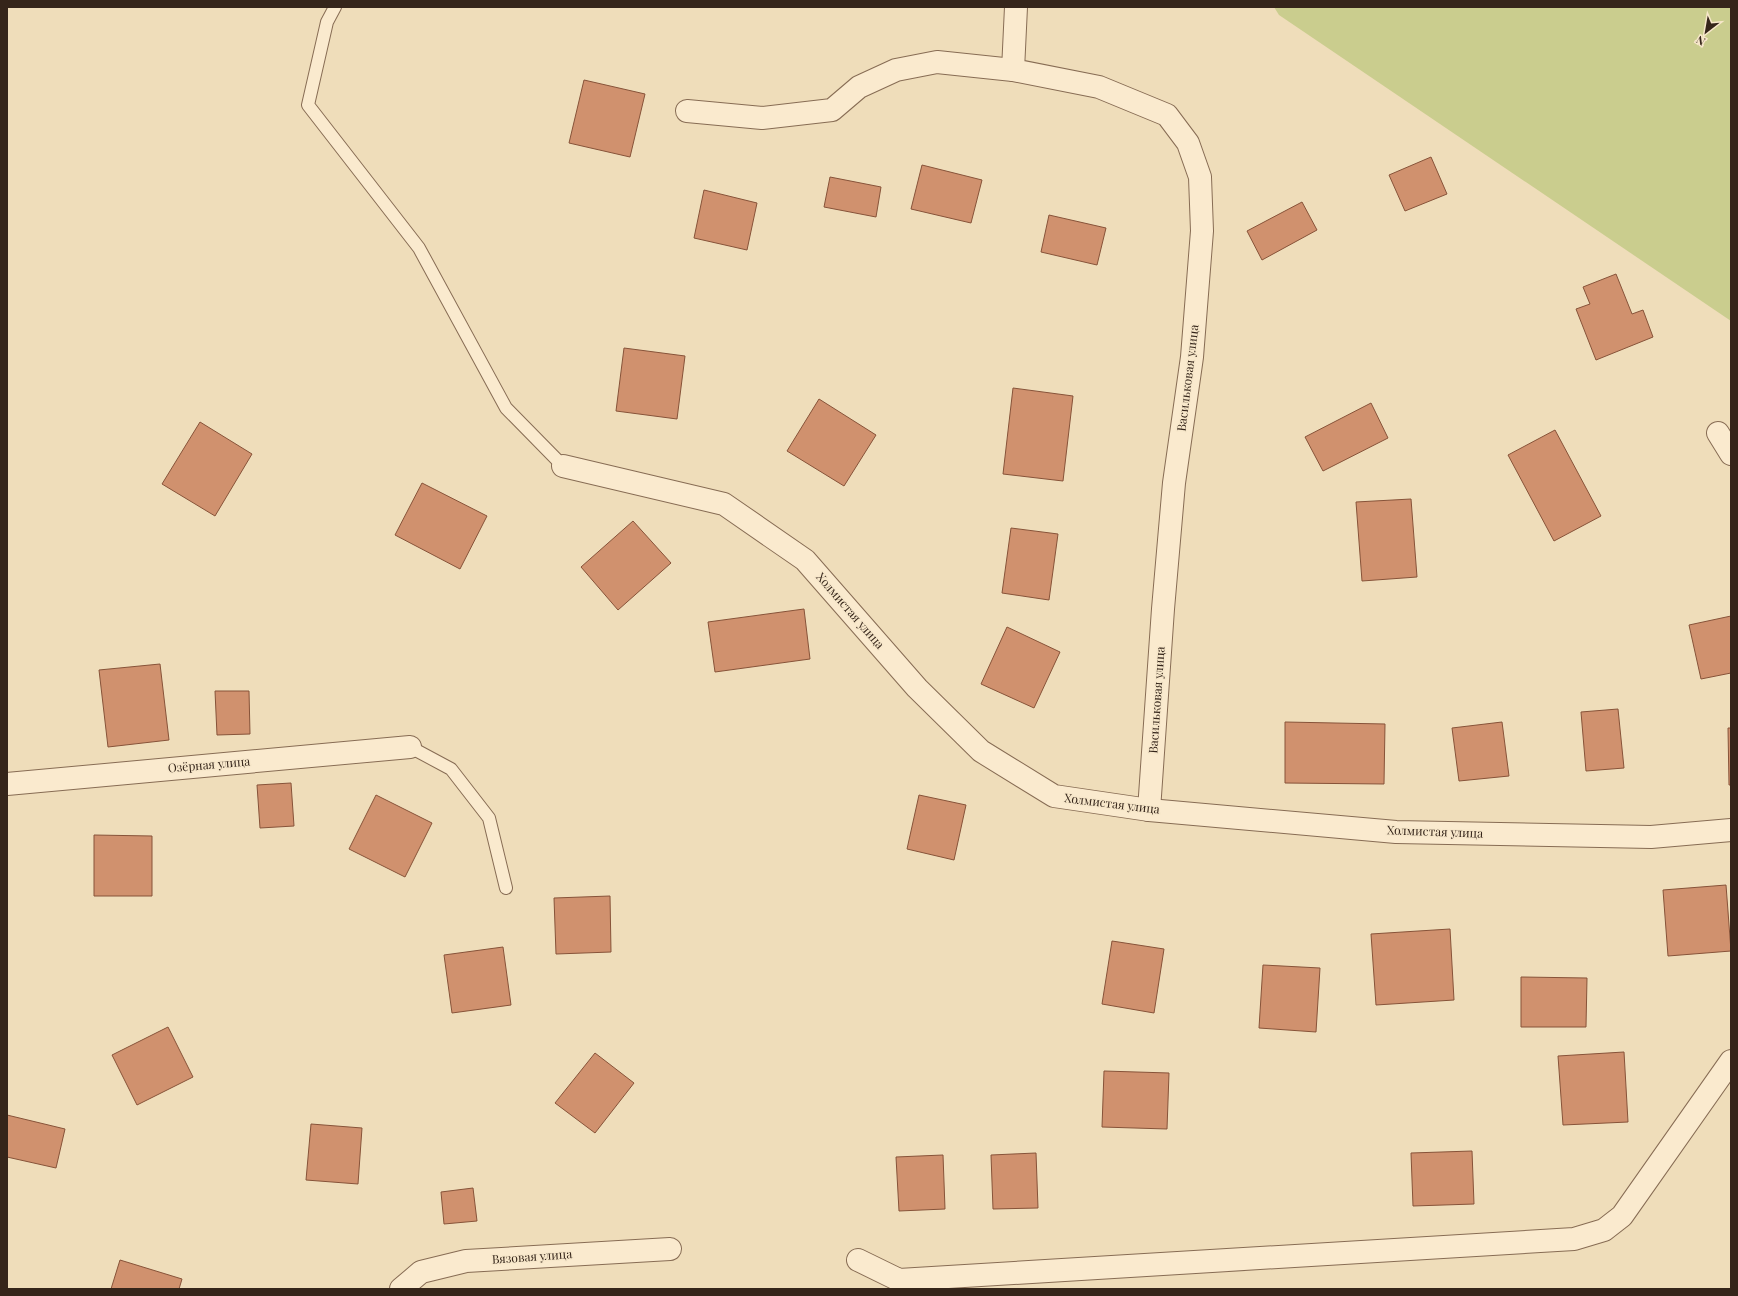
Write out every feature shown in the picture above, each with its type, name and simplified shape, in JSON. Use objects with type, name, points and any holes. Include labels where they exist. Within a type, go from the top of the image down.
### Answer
[{"type":"street","points":[[1013,70],[1016,7]]},
{"type":"street","name":"Васильковая улица","points":[[687,111],[762,118],[832,110],[859,87],[896,70],[938,62],[1013,70],[1099,87],[1167,115],[1188,142],[1200,177],[1202,231],[1192,357],[1173,499],[1163,609],[1149,810]]},
{"type":"street","points":[[1718,432],[1731,454]]},
{"type":"street","name":"Холмистая улица","points":[[563,466],[724,504],[805,560],[917,688],[981,751],[1054,796],[1149,810],[1396,832],[1651,837],[1731,830]]},
{"type":"street","name":"Озёрная улица","points":[[7,784],[410,747]]},
{"type":"street","points":[[858,1260],[897,1285],[1574,1239],[1604,1230],[1622,1216],[1731,1061]]},
{"type":"street","name":"Вязовая улица","points":[[401,1289],[421,1272],[466,1262],[670,1249]]},
{"type":"lane","points":[[335,7],[327,22],[308,105],[419,248],[506,408],[563,466]]},
{"type":"lane","points":[[410,747],[451,768],[489,818],[506,888]]},
{"type":"green space","points":[[1274,7],[1731,7],[1731,321],[1279,15]]},
{"type":"building","points":[[584,80],[645,94],[630,157],[569,143]]},
{"type":"building","points":[[1431,157],[1447,194],[1405,211],[1389,175]]},
{"type":"building","points":[[922,165],[982,180],[971,223],[911,209]]},
{"type":"building","points":[[830,177],[881,187],[876,217],[824,207]]},
{"type":"building","points":[[704,190],[757,203],[747,250],[694,238]]},
{"type":"building","points":[[1302,202],[1317,230],[1262,260],[1247,231]]},
{"type":"building","points":[[1049,215],[1106,228],[1097,265],[1041,252]]},
{"type":"building","points":[[1616,274],[1632,314],[1643,310],[1653,337],[1596,360],[1576,309],[1590,304],[1583,287]]},
{"type":"building","points":[[624,348],[685,356],[677,419],[616,411]]},
{"type":"building","points":[[1013,388],[1073,396],[1063,481],[1003,474]]},
{"type":"building","points":[[819,399],[876,435],[844,486],[787,451]]},
{"type":"building","points":[[1371,403],[1388,438],[1323,471],[1305,437]]},
{"type":"building","points":[[200,422],[252,454],[215,516],[162,484]]},
{"type":"building","points":[[1555,430],[1601,516],[1554,541],[1508,455]]},
{"type":"building","points":[[422,483],[487,516],[460,569],[395,535]]},
{"type":"building","points":[[1411,499],[1417,577],[1362,581],[1356,502]]},
{"type":"building","points":[[633,521],[671,563],[618,610],[581,567]]},
{"type":"building","points":[[1011,528],[1058,534],[1049,600],[1002,593]]},
{"type":"building","points":[[804,609],[810,659],[715,672],[708,622]]},
{"type":"building","points":[[1731,616],[1731,673],[1701,679],[1689,625]]},
{"type":"building","points":[[1007,627],[1060,652],[1034,708],[981,684]]},
{"type":"building","points":[[160,664],[169,740],[108,747],[99,670]]},
{"type":"building","points":[[215,691],[249,691],[250,734],[217,735]]},
{"type":"building","points":[[1618,709],[1624,768],[1586,771],[1581,712]]},
{"type":"building","points":[[1285,722],[1385,724],[1384,784],[1285,783]]},
{"type":"building","points":[[1502,722],[1509,776],[1459,781],[1452,728]]},
{"type":"building","points":[[1728,728],[1731,728],[1731,785],[1729,785]]},
{"type":"building","points":[[291,783],[294,826],[260,828],[257,785]]},
{"type":"building","points":[[376,795],[432,823],[405,877],[349,849]]},
{"type":"building","points":[[919,795],[966,805],[954,860],[907,849]]},
{"type":"building","points":[[94,835],[152,836],[152,896],[94,896]]},
{"type":"building","points":[[1726,885],[1731,951],[1668,956],[1663,890]]},
{"type":"building","points":[[610,896],[611,952],[556,954],[554,898]]},
{"type":"building","points":[[1450,929],[1454,1000],[1376,1005],[1371,934]]},
{"type":"building","points":[[1112,941],[1164,949],[1154,1013],[1102,1004]]},
{"type":"building","points":[[503,947],[511,1005],[452,1013],[444,955]]},
{"type":"building","points":[[1263,965],[1320,968],[1316,1032],[1259,1028]]},
{"type":"building","points":[[1521,977],[1587,978],[1586,1027],[1521,1027]]},
{"type":"building","points":[[168,1027],[193,1077],[137,1105],[112,1055]]},
{"type":"building","points":[[1624,1052],[1628,1122],[1563,1125],[1558,1056]]},
{"type":"building","points":[[595,1053],[634,1083],[595,1133],[555,1103]]},
{"type":"building","points":[[1104,1071],[1169,1073],[1167,1129],[1102,1127]]},
{"type":"building","points":[[7,1115],[65,1129],[56,1168],[7,1157]]},
{"type":"building","points":[[311,1124],[362,1128],[358,1184],[306,1180]]},
{"type":"building","points":[[1472,1151],[1474,1204],[1413,1206],[1411,1153]]},
{"type":"building","points":[[1036,1153],[1038,1208],[993,1209],[991,1155]]},
{"type":"building","points":[[943,1155],[945,1209],[899,1211],[896,1157]]},
{"type":"building","points":[[473,1188],[477,1221],[444,1224],[441,1192]]},
{"type":"building","points":[[120,1260],[182,1279],[179,1289],[111,1289]]}]
